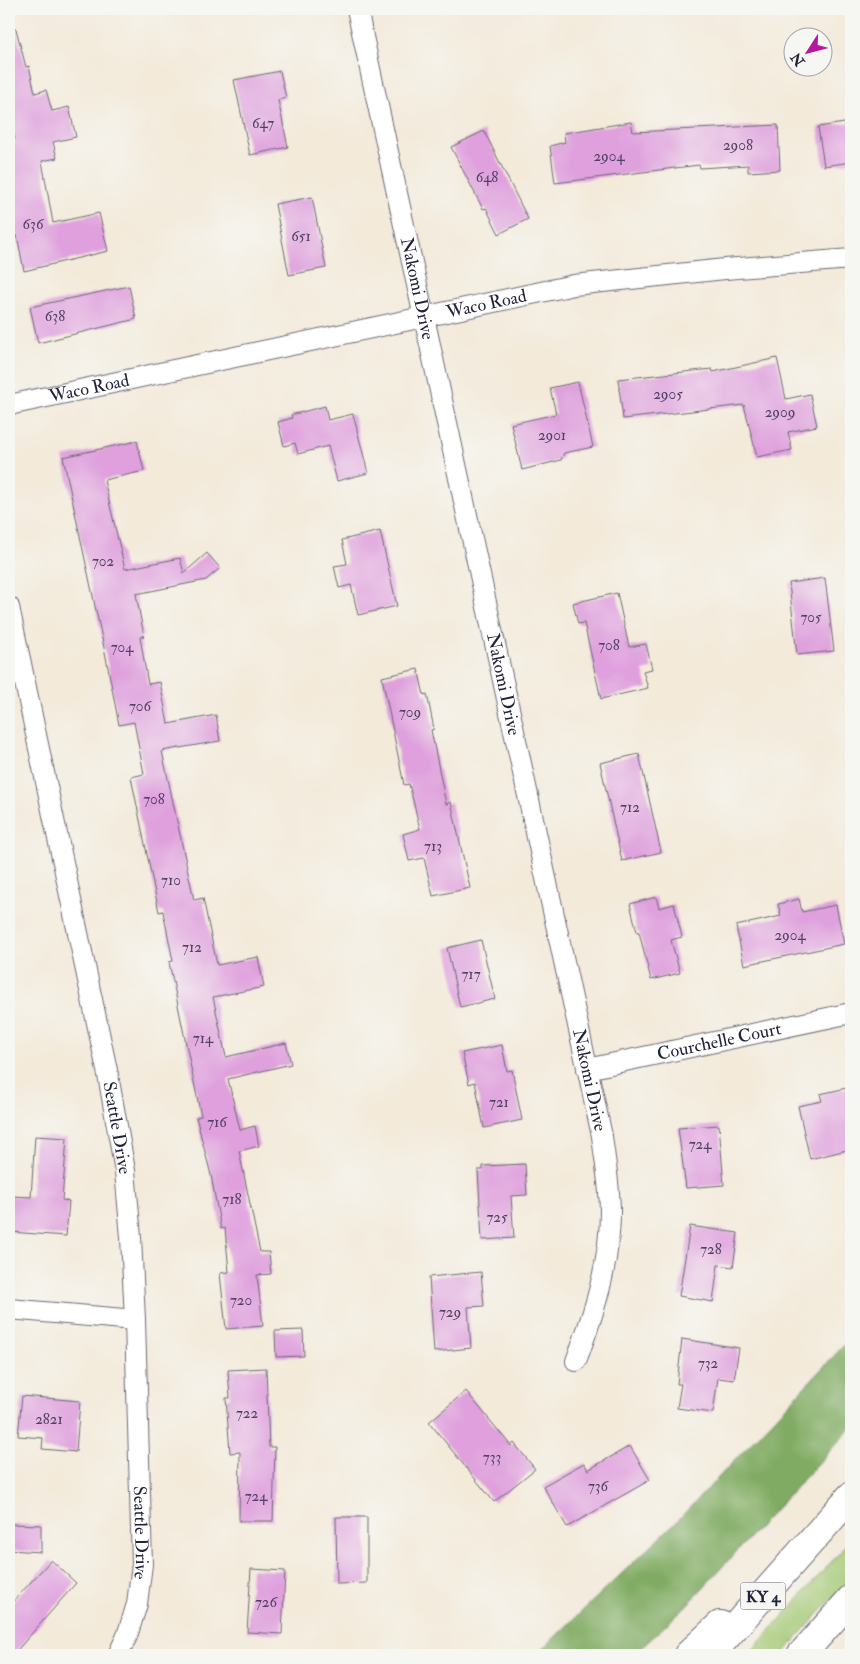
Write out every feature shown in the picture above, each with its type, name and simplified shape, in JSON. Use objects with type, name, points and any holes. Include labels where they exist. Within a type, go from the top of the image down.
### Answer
[{"type":"highway","name":"KY 4","points":[[710,1655],[851,1496]]},
{"type":"highway","points":[[688,1655],[816,1536]]},
{"type":"highway","points":[[801,1655],[851,1599]]},
{"type":"highway","points":[[813,1655],[851,1604]]},
{"type":"street","name":"Nakomi Drive","points":[[357,9],[602,1136],[610,1212],[606,1257],[600,1288],[576,1361]]},
{"type":"street","name":"Waco Road","points":[[9,405],[574,285],[716,270],[851,259]]},
{"type":"street","name":"Seattle Drive","points":[[9,607],[108,1075],[125,1171],[131,1237],[135,1320],[142,1564],[137,1604],[127,1636],[118,1655]]},
{"type":"street","name":"Courchelle Court","points":[[587,1069],[851,1013]]},
{"type":"street","points":[[9,1310],[135,1320]]},
{"type":"green space","points":[[851,1338],[851,1428],[686,1606],[634,1655],[536,1655],[678,1520]]},
{"type":"green space","points":[[851,1540],[851,1577],[782,1655],[748,1655]]},
{"type":"building","points":[[16,29],[26,67],[29,66],[35,93],[46,90],[52,111],[69,107],[76,137],[53,142],[57,158],[42,161],[53,223],[99,213],[108,251],[24,271],[17,235],[14,236],[9,193],[9,141],[15,139],[9,114],[9,30]]},
{"type":"building","points":[[280,71],[286,98],[278,100],[288,147],[250,155],[234,80]]},
{"type":"building","points":[[631,122],[633,132],[778,125],[780,170],[748,172],[748,165],[700,168],[699,165],[555,183],[550,146],[565,142],[564,133]]},
{"type":"building","points":[[851,122],[851,162],[824,166],[818,127]]},
{"type":"building","points":[[484,131],[528,219],[499,234],[486,208],[483,209],[451,147]]},
{"type":"building","points":[[312,197],[326,268],[289,275],[275,204]]},
{"type":"building","points":[[129,286],[136,319],[38,343],[30,307]]},
{"type":"building","points":[[777,358],[786,399],[810,394],[817,426],[788,432],[792,450],[757,457],[744,405],[623,419],[618,379],[712,369],[713,372]]},
{"type":"building","points":[[578,382],[593,447],[564,453],[561,460],[522,470],[511,424],[556,414],[550,388]]},
{"type":"building","points":[[325,406],[328,420],[353,414],[368,473],[337,481],[328,446],[298,454],[295,443],[284,446],[278,422],[292,418],[291,415]]},
{"type":"building","points":[[137,441],[144,471],[104,480],[125,569],[180,558],[184,573],[207,553],[220,568],[206,580],[136,594],[144,636],[140,637],[148,684],[160,682],[168,724],[216,715],[220,741],[162,751],[194,900],[203,898],[217,965],[258,957],[264,987],[213,997],[226,1057],[286,1043],[291,1064],[228,1079],[240,1130],[255,1126],[259,1146],[239,1151],[260,1252],[269,1252],[271,1274],[257,1275],[263,1326],[226,1329],[220,1273],[229,1272],[225,1228],[221,1229],[211,1175],[196,1117],[201,1116],[169,962],[173,961],[163,911],[159,912],[131,777],[144,774],[134,722],[119,725],[63,457]]},
{"type":"building","points":[[380,531],[397,606],[358,615],[351,585],[339,588],[334,566],[347,564],[342,540]]},
{"type":"building","points":[[825,578],[834,651],[797,655],[789,583]]},
{"type":"building","points":[[617,593],[629,647],[646,644],[652,669],[643,671],[648,688],[601,699],[584,623],[578,624],[573,603]]},
{"type":"building","points":[[418,669],[424,695],[427,694],[434,729],[431,730],[446,804],[451,802],[470,888],[433,896],[424,858],[409,861],[403,834],[420,829],[409,784],[404,785],[382,677]]},
{"type":"building","points":[[639,754],[661,852],[622,861],[600,763]]},
{"type":"building","points":[[656,897],[659,908],[674,904],[682,937],[671,940],[680,973],[651,980],[630,904]]},
{"type":"building","points":[[799,899],[802,912],[836,905],[844,944],[744,965],[736,926],[781,916],[778,904]]},
{"type":"building","points":[[481,940],[495,999],[460,1007],[447,948]]},
{"type":"building","points":[[502,1045],[507,1071],[512,1070],[522,1120],[484,1128],[475,1082],[469,1084],[462,1053]]},
{"type":"building","points":[[851,1087],[851,1149],[810,1159],[798,1106],[822,1101],[820,1094]]},
{"type":"building","points":[[719,1125],[724,1185],[686,1188],[678,1128]]},
{"type":"building","points":[[35,1136],[67,1138],[62,1200],[69,1201],[66,1236],[9,1232],[10,1196],[31,1197]]},
{"type":"building","points":[[525,1164],[527,1195],[511,1196],[514,1238],[482,1240],[478,1170],[483,1170],[483,1166]]},
{"type":"building","points":[[690,1226],[738,1233],[733,1267],[718,1265],[713,1302],[679,1296]]},
{"type":"building","points":[[481,1272],[484,1306],[468,1307],[471,1348],[434,1352],[429,1277]]},
{"type":"building","points":[[303,1330],[304,1356],[276,1357],[275,1331]]},
{"type":"building","points":[[682,1339],[739,1348],[734,1380],[718,1378],[713,1413],[677,1408],[681,1384],[677,1384]]},
{"type":"building","points":[[266,1368],[269,1447],[275,1447],[273,1521],[239,1521],[240,1452],[230,1453],[226,1398],[230,1398],[228,1370]]},
{"type":"building","points":[[466,1391],[511,1446],[514,1443],[535,1469],[494,1502],[429,1422]]},
{"type":"building","points":[[22,1396],[80,1401],[76,1452],[42,1449],[43,1438],[18,1436]]},
{"type":"building","points":[[630,1446],[650,1480],[567,1527],[543,1486],[584,1463],[588,1470]]},
{"type":"building","points":[[336,1517],[367,1517],[367,1583],[337,1584]]},
{"type":"building","points":[[9,1524],[41,1525],[41,1552],[9,1550]]},
{"type":"building","points":[[51,1560],[76,1583],[13,1655],[9,1655],[9,1606]]},
{"type":"building","points":[[251,1569],[285,1571],[282,1634],[247,1632]]}]
